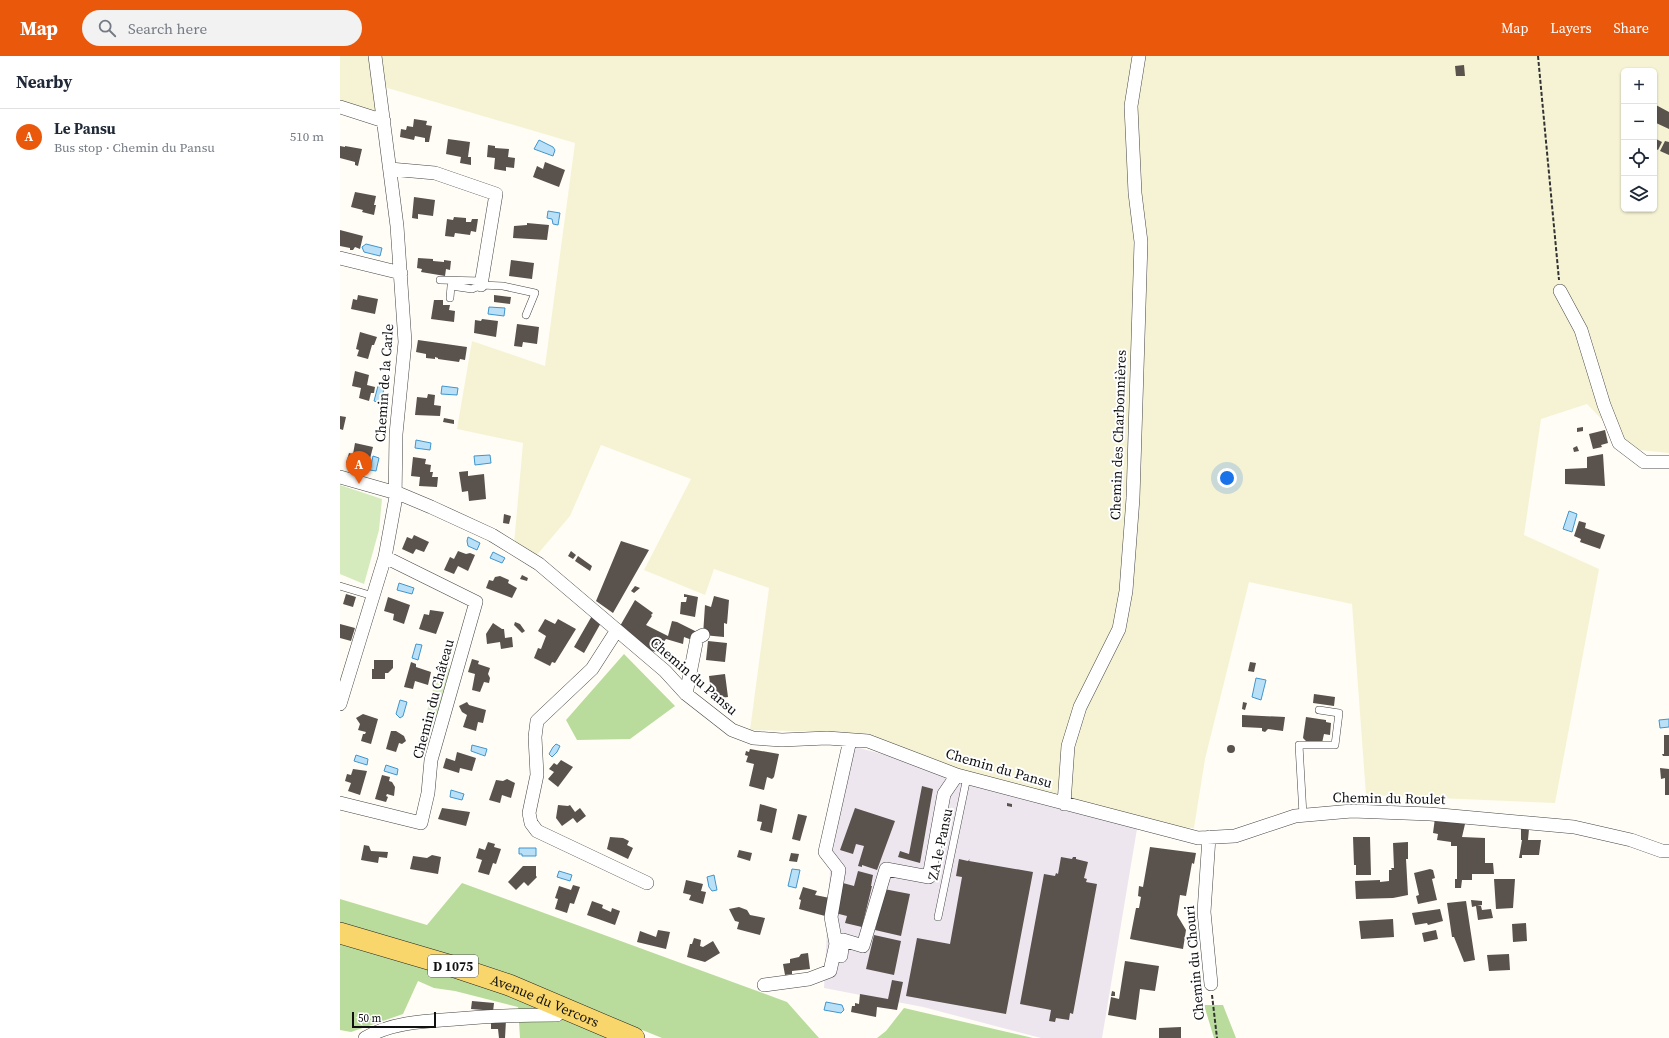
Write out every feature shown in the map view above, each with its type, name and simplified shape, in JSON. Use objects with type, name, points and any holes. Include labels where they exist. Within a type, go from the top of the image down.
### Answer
[{"type":"main road","name":"Avenue du Vercors","points":[[340,933],[452,966],[509,985],[634,1038]]},
{"type":"street","name":"Chemin de la Carle","points":[[340,704],[385,557],[395,493],[396,434],[405,342],[401,273],[390,169],[375,56]]},
{"type":"street","name":"Chemin des Charbonnières","points":[[1064,804],[1068,746],[1080,707],[1119,629],[1126,591],[1133,498],[1141,242],[1135,193],[1131,106],[1139,56]]},
{"type":"street","points":[[340,107],[384,121]]},
{"type":"street","points":[[390,169],[435,173],[496,194],[481,283]]},
{"type":"street","points":[[340,258],[401,273]]},
{"type":"street","points":[[1560,291],[1581,330],[1604,405],[1619,443],[1644,462],[1669,462]]},
{"type":"street","name":"Chemin du Pansu","points":[[340,477],[395,493],[431,507],[492,535],[532,560],[665,671],[686,694],[732,730],[753,738],[782,740],[827,738],[868,741],[962,776],[1064,804]]},
{"type":"street","name":"Chemin du Château","points":[[340,803],[421,823],[428,793],[431,760],[476,602],[385,557]]},
{"type":"street","points":[[617,630],[592,669],[537,722],[535,737],[537,775],[528,813],[531,823],[537,831],[647,883]]},
{"type":"street","points":[[686,694],[697,638],[702,635]]},
{"type":"street","points":[[764,985],[809,979],[830,971],[836,944],[831,917],[839,870],[825,852],[850,740]]},
{"type":"street","points":[[839,968],[843,940],[863,946],[886,869],[929,877],[944,794],[962,776]]},
{"type":"street","name":"Chemin du Roulet","points":[[1064,804],[1198,838],[1236,836],[1295,816],[1352,811],[1430,814],[1574,827],[1632,840],[1662,851],[1669,850]]},
{"type":"street","name":"Chemin du Chouri","points":[[1209,837],[1204,912],[1211,984]]},
{"type":"street","points":[[365,1038],[377,1031],[413,1023],[511,1014],[557,1015],[563,1007]]},
{"type":"lane","points":[[440,280],[481,283],[536,293],[526,315]]},
{"type":"lane","points":[[450,298],[451,286],[472,288],[481,283]]},
{"type":"lane","points":[[340,586],[373,596]]},
{"type":"lane","points":[[1303,815],[1299,746],[1335,745],[1339,713],[1319,710]]},
{"type":"lane","name":"ZA le Pansu","points":[[938,916],[962,776]]},
{"type":"path","points":[[1538,56],[1560,291]]},
{"type":"path","name":"Chemin du Chouri","points":[[1211,984],[1217,1038]]},
{"type":"shaded area","points":[[340,56],[1669,56],[1669,453],[1630,449],[1587,404],[1541,419],[1524,535],[1599,569],[1555,803],[1366,795],[1352,604],[1249,582],[1205,759],[1194,828],[1131,826],[836,732],[750,730],[769,588],[714,569],[705,595],[644,570],[691,479],[601,445],[570,516],[536,556],[514,544],[523,443],[457,429],[472,341],[545,366],[575,143],[374,84],[379,112],[340,103]]},
{"type":"shaded area","points":[[852,746],[1138,823],[1102,1038],[1041,1038],[923,1007],[824,988],[831,851]]},
{"type":"green space","points":[[340,485],[382,499],[379,530],[364,584],[340,574]]},
{"type":"green space","points":[[624,654],[675,706],[630,739],[577,740],[566,720]]},
{"type":"green space","points":[[440,665],[450,669],[427,750],[417,747]]},
{"type":"green space","points":[[462,883],[787,1002],[819,1038],[662,1038],[559,996],[340,924],[340,899],[427,925]]},
{"type":"green space","points":[[340,940],[526,1001],[610,1038],[520,1038],[518,1007],[455,991],[434,988],[418,981],[403,1014],[351,1032],[340,1030]]},
{"type":"green space","points":[[1204,1005],[1223,1005],[1236,1038],[1214,1038]]},
{"type":"green space","points":[[904,1008],[1033,1038],[877,1038],[886,1031]]},
{"type":"water","points":[[539,140],[553,147],[555,150],[553,156],[534,149]]},
{"type":"water","points":[[548,211],[560,213],[558,225],[553,224],[552,219],[547,218]]},
{"type":"water","points":[[366,244],[382,248],[380,256],[364,252],[362,247]]},
{"type":"water","points":[[489,307],[505,308],[504,316],[488,314]]},
{"type":"water","points":[[378,386],[384,388],[381,403],[374,401]]},
{"type":"water","points":[[442,386],[458,388],[457,395],[441,394]]},
{"type":"water","points":[[416,440],[431,443],[430,450],[415,448]]},
{"type":"water","points":[[490,455],[491,463],[475,465],[474,456]]},
{"type":"water","points":[[373,456],[379,458],[376,471],[370,470]]},
{"type":"water","points":[[1569,511],[1577,514],[1572,532],[1563,529]]},
{"type":"water","points":[[468,537],[480,543],[477,550],[468,546]]},
{"type":"water","points":[[493,552],[505,558],[502,563],[490,558]]},
{"type":"water","points":[[399,583],[414,588],[412,594],[397,590]]},
{"type":"water","points":[[416,644],[422,645],[418,660],[412,658]]},
{"type":"water","points":[[1256,678],[1266,680],[1261,700],[1252,697]]},
{"type":"water","points":[[400,700],[407,702],[403,716],[400,718],[396,714]]},
{"type":"water","points":[[1669,719],[1669,727],[1660,728],[1659,720]]},
{"type":"water","points":[[556,744],[560,746],[552,757],[549,754]]},
{"type":"water","points":[[472,745],[487,749],[485,756],[471,751]]},
{"type":"water","points":[[356,755],[368,759],[367,765],[354,761]]},
{"type":"water","points":[[386,765],[398,769],[397,775],[384,771]]},
{"type":"water","points":[[451,790],[464,794],[462,800],[450,797]]},
{"type":"water","points":[[519,848],[536,848],[536,856],[522,856],[522,854],[519,854]]},
{"type":"water","points":[[792,869],[800,870],[796,888],[788,886]]},
{"type":"water","points":[[559,871],[572,875],[570,881],[557,877]]},
{"type":"water","points":[[714,875],[717,890],[712,891],[709,887],[707,877]]},
{"type":"water","points":[[826,1002],[842,1005],[844,1010],[841,1013],[824,1010]]},
{"type":"building","points":[[1464,65],[1465,76],[1456,76],[1455,66]]},
{"type":"building","points":[[1657,106],[1669,112],[1669,129],[1657,123]]},
{"type":"building","points":[[414,119],[427,121],[426,125],[432,126],[429,142],[425,142],[425,138],[415,136],[414,140],[400,137],[401,129],[406,130],[407,126],[413,127]]},
{"type":"building","points":[[448,139],[470,142],[468,157],[471,157],[471,165],[460,163],[461,157],[446,154]]},
{"type":"building","points":[[1657,140],[1662,142],[1657,150]]},
{"type":"building","points":[[1665,141],[1669,142],[1669,155],[1660,151]]},
{"type":"building","points":[[488,145],[495,146],[495,148],[509,149],[508,157],[515,158],[514,168],[506,167],[506,171],[494,169],[495,158],[487,157]]},
{"type":"building","points":[[340,146],[362,149],[358,166],[355,165],[355,162],[340,158]]},
{"type":"building","points":[[545,162],[565,170],[559,187],[533,177],[537,166],[543,169]]},
{"type":"building","points":[[355,192],[376,196],[374,215],[351,207]]},
{"type":"building","points":[[414,197],[435,200],[433,216],[418,214],[418,219],[412,218]]},
{"type":"building","points":[[454,217],[466,218],[466,222],[471,222],[472,219],[478,219],[476,232],[471,231],[470,235],[455,233],[454,237],[445,236],[447,219],[453,220]]},
{"type":"building","points":[[527,223],[549,225],[547,240],[513,238],[514,226],[527,225]]},
{"type":"building","points":[[340,230],[363,236],[360,249],[355,247],[353,250],[350,250],[350,248],[340,246]]},
{"type":"building","points":[[418,258],[433,259],[433,261],[444,262],[444,260],[451,261],[450,270],[446,269],[445,276],[421,272],[422,269],[417,268]]},
{"type":"building","points":[[511,260],[534,263],[532,279],[509,276]]},
{"type":"building","points":[[358,295],[378,299],[375,314],[351,309],[353,299],[357,300]]},
{"type":"building","points":[[494,295],[511,297],[510,304],[494,302]]},
{"type":"building","points":[[434,300],[443,300],[443,305],[450,305],[449,310],[455,311],[454,322],[431,319]]},
{"type":"building","points":[[482,319],[498,321],[496,337],[474,333],[475,320],[481,321]]},
{"type":"building","points":[[517,324],[539,327],[537,344],[523,342],[522,347],[514,346]]},
{"type":"building","points":[[360,332],[377,337],[374,345],[372,345],[368,359],[357,356],[359,350],[356,349]]},
{"type":"building","points":[[418,340],[467,347],[465,360],[460,359],[459,362],[438,359],[435,357],[435,359],[426,358],[426,354],[416,352]]},
{"type":"building","points":[[355,371],[369,375],[367,385],[375,387],[374,393],[371,393],[369,401],[359,398],[361,388],[352,386]]},
{"type":"building","points":[[428,394],[435,395],[434,405],[441,406],[440,416],[415,415],[417,397],[427,398]]},
{"type":"building","points":[[340,416],[346,417],[343,430],[340,429]]},
{"type":"building","points":[[444,418],[454,420],[454,424],[443,422]]},
{"type":"building","points":[[1583,427],[1583,431],[1577,432],[1577,428]]},
{"type":"building","points":[[1605,430],[1608,443],[1601,445],[1602,447],[1593,449],[1589,434]]},
{"type":"building","points":[[355,443],[373,447],[367,470],[346,463],[349,453],[353,454]]},
{"type":"building","points":[[1577,446],[1579,451],[1574,452],[1573,448]]},
{"type":"building","points":[[1603,454],[1605,486],[1565,484],[1565,469],[1587,468],[1587,457]]},
{"type":"building","points":[[413,457],[426,459],[425,464],[431,465],[430,472],[433,472],[432,477],[438,477],[437,487],[419,486],[420,477],[411,476]]},
{"type":"building","points":[[468,471],[468,476],[484,474],[486,499],[469,501],[468,491],[462,492],[459,472]]},
{"type":"building","points":[[504,514],[511,516],[509,524],[503,523]]},
{"type":"building","points":[[1579,521],[1586,523],[1585,528],[1605,535],[1600,549],[1580,542],[1581,539],[1574,536]]},
{"type":"building","points":[[414,535],[429,542],[424,552],[416,549],[413,554],[402,549],[407,537],[412,539]]},
{"type":"building","points":[[621,541],[649,550],[613,613],[596,601]]},
{"type":"building","points":[[458,551],[475,555],[468,571],[458,566],[454,574],[444,570],[450,557],[454,559]]},
{"type":"building","points":[[571,551],[576,555],[573,559],[568,556]]},
{"type":"building","points":[[578,556],[592,566],[590,571],[575,561]]},
{"type":"building","points":[[522,575],[528,578],[527,581],[520,579]]},
{"type":"building","points":[[500,576],[509,580],[508,583],[517,588],[512,598],[486,588],[489,580],[493,581],[495,577]]},
{"type":"building","points":[[635,586],[640,588],[634,593],[631,591]]},
{"type":"building","points":[[346,594],[356,597],[353,607],[343,604]]},
{"type":"building","points":[[684,594],[698,597],[695,617],[680,614],[681,602],[686,602],[687,597],[684,597]]},
{"type":"building","points":[[714,596],[729,600],[727,624],[724,623],[724,637],[703,635],[705,605],[711,607]]},
{"type":"building","points":[[388,597],[410,605],[404,624],[393,620],[394,614],[384,611]]},
{"type":"building","points":[[635,600],[653,613],[646,625],[668,636],[672,621],[703,635],[692,640],[684,637],[683,644],[666,639],[656,652],[651,651],[620,626]]},
{"type":"building","points":[[430,610],[444,612],[436,634],[419,629],[424,614],[429,615]]},
{"type":"building","points":[[593,614],[602,621],[584,653],[574,647]]},
{"type":"building","points":[[545,619],[555,624],[558,619],[576,629],[555,663],[552,662],[550,666],[534,658],[538,648],[541,649],[546,636],[538,631]]},
{"type":"building","points":[[515,622],[520,624],[525,631],[522,633],[514,625]]},
{"type":"building","points":[[493,623],[504,629],[505,638],[512,637],[513,647],[501,649],[500,642],[487,644],[486,634]]},
{"type":"building","points":[[340,624],[355,628],[351,641],[340,638]]},
{"type":"building","points":[[708,641],[727,643],[725,662],[706,660]]},
{"type":"building","points":[[472,659],[479,661],[478,664],[490,668],[488,674],[490,678],[489,683],[484,682],[480,692],[472,690],[475,674],[468,672]]},
{"type":"building","points":[[374,660],[393,660],[393,668],[388,673],[385,673],[385,679],[372,679]]},
{"type":"building","points":[[411,662],[416,664],[416,667],[431,672],[428,685],[415,681],[413,689],[404,687]]},
{"type":"building","points":[[1250,662],[1256,663],[1254,672],[1248,671]]},
{"type":"building","points":[[725,674],[728,697],[712,699],[709,676]]},
{"type":"building","points":[[1314,694],[1335,697],[1334,706],[1313,703]]},
{"type":"building","points":[[467,702],[469,705],[486,710],[483,723],[478,722],[476,731],[463,727],[467,715],[462,712],[459,706]]},
{"type":"building","points":[[1243,702],[1247,703],[1245,710],[1242,709]]},
{"type":"building","points":[[363,714],[378,719],[371,744],[361,741],[363,734],[366,732],[358,730],[360,724],[356,718]]},
{"type":"building","points":[[1242,715],[1285,717],[1283,731],[1268,729],[1265,732],[1262,731],[1262,728],[1242,727]]},
{"type":"building","points":[[1306,717],[1326,720],[1326,722],[1331,723],[1330,735],[1324,734],[1322,743],[1306,741],[1303,738]]},
{"type":"building","points":[[391,731],[396,731],[404,736],[406,741],[402,744],[399,743],[396,752],[386,749]]},
{"type":"building","points":[[1664,735],[1669,735],[1669,756],[1663,756],[1662,754],[1664,754]]},
{"type":"building","points":[[1229,745],[1233,745],[1235,749],[1233,753],[1229,753],[1227,751],[1227,747]]},
{"type":"building","points":[[750,749],[779,754],[774,777],[772,779],[767,777],[764,790],[749,786],[754,764],[746,762],[748,756],[745,755],[746,751],[749,752]]},
{"type":"building","points":[[457,752],[476,758],[472,771],[460,768],[459,773],[443,768],[446,758],[455,761]]},
{"type":"building","points":[[561,760],[573,767],[558,787],[548,779],[554,772],[549,769],[554,763],[557,765]]},
{"type":"building","points":[[1660,768],[1669,769],[1669,795],[1665,795],[1665,778],[1661,779]]},
{"type":"building","points":[[353,769],[367,771],[360,795],[348,791],[351,783],[345,781],[347,774],[351,775]]},
{"type":"building","points":[[382,775],[390,777],[389,781],[392,782],[395,787],[394,796],[387,794],[386,796],[388,797],[386,802],[375,799]]},
{"type":"building","points":[[507,779],[515,783],[511,798],[502,795],[500,803],[489,800],[496,780],[503,781]]},
{"type":"building","points":[[922,786],[933,789],[920,863],[898,857],[900,851],[909,854]]},
{"type":"building","points":[[1007,803],[1012,804],[1012,807],[1007,806]]},
{"type":"building","points":[[760,804],[777,809],[772,833],[760,830],[762,822],[757,821]]},
{"type":"building","points":[[558,805],[570,805],[575,812],[580,808],[586,816],[577,823],[573,818],[562,826],[556,818]]},
{"type":"building","points":[[442,808],[470,812],[466,826],[438,819]]},
{"type":"building","points":[[855,808],[895,821],[877,870],[862,865],[862,867],[858,866],[864,846],[856,844],[853,854],[840,850]]},
{"type":"building","points":[[798,814],[807,816],[800,841],[792,839]]},
{"type":"building","points":[[1435,818],[1465,824],[1462,837],[1485,838],[1485,863],[1493,863],[1494,874],[1472,874],[1472,880],[1462,880],[1461,888],[1455,888],[1455,879],[1457,879],[1457,846],[1451,846],[1451,842],[1437,840],[1438,834],[1433,833]]},
{"type":"building","points":[[1521,829],[1529,829],[1528,840],[1541,840],[1539,855],[1522,855],[1522,858],[1519,858],[1522,840]]},
{"type":"building","points":[[610,837],[623,838],[629,841],[627,845],[633,848],[628,859],[607,849]]},
{"type":"building","points":[[1353,837],[1370,837],[1371,875],[1356,875],[1356,865],[1354,865]]},
{"type":"building","points":[[488,842],[495,844],[494,847],[501,849],[496,864],[493,863],[489,875],[478,872],[482,860],[476,858],[479,848],[485,850]]},
{"type":"building","points":[[1408,842],[1408,859],[1406,859],[1408,895],[1393,898],[1356,899],[1355,881],[1389,881],[1389,870],[1394,868],[1393,843]]},
{"type":"building","points":[[364,845],[369,846],[371,851],[388,852],[387,858],[379,857],[378,863],[361,860]]},
{"type":"building","points":[[1150,847],[1196,853],[1194,864],[1192,863],[1186,896],[1180,895],[1177,915],[1186,930],[1183,949],[1130,939],[1136,908],[1139,908],[1141,897],[1138,896],[1139,886],[1143,887]]},
{"type":"building","points":[[739,850],[752,853],[750,861],[737,857]]},
{"type":"building","points":[[791,853],[799,854],[797,862],[789,861]]},
{"type":"building","points":[[432,855],[441,857],[438,874],[410,869],[413,856],[427,858]]},
{"type":"building","points":[[1061,857],[1072,859],[1073,857],[1076,857],[1076,859],[1088,862],[1084,878],[1087,879],[1086,882],[1097,884],[1073,1014],[1070,1013],[1069,1020],[1056,1018],[1055,1022],[1049,1021],[1051,1010],[1020,1004],[1044,874],[1055,876],[1056,873],[1058,874]]},
{"type":"building","points":[[959,859],[968,861],[970,859],[969,861],[1033,872],[1006,1014],[906,996],[917,938],[950,944],[962,877],[956,876]]},
{"type":"building","points":[[523,866],[536,866],[537,877],[528,886],[524,882],[516,890],[508,882]]},
{"type":"building","points":[[1430,869],[1433,870],[1435,878],[1432,879],[1437,900],[1418,904],[1416,896],[1419,895],[1414,873]]},
{"type":"building","points":[[858,871],[873,875],[872,886],[862,927],[845,923],[847,916],[835,913],[843,883],[854,886]]},
{"type":"building","points":[[1494,879],[1515,879],[1513,908],[1496,909]]},
{"type":"building","points":[[686,880],[703,884],[701,891],[706,892],[703,904],[689,900],[691,895],[683,893]]},
{"type":"building","points":[[573,885],[580,887],[574,904],[570,903],[567,913],[555,909],[558,899],[555,898],[559,886],[571,890]]},
{"type":"building","points":[[803,887],[817,891],[815,895],[830,898],[825,916],[799,909],[801,900],[799,899]]},
{"type":"building","points":[[884,889],[910,894],[901,936],[875,930]]},
{"type":"building","points":[[1471,900],[1482,901],[1482,905],[1477,906],[1481,906],[1482,910],[1491,909],[1493,918],[1478,920],[1476,906],[1472,907]]},
{"type":"building","points":[[592,901],[603,905],[602,908],[611,912],[612,908],[620,911],[615,925],[587,915]]},
{"type":"building","points":[[1466,901],[1475,960],[1464,962],[1454,937],[1452,937],[1447,903]]},
{"type":"building","points":[[739,907],[747,910],[750,915],[765,918],[760,935],[737,929],[739,922],[735,921],[729,909]]},
{"type":"building","points":[[1440,909],[1443,921],[1428,925],[1427,923],[1415,925],[1412,913]]},
{"type":"building","points":[[1393,919],[1394,937],[1361,939],[1359,921]]},
{"type":"building","points":[[1526,923],[1527,941],[1513,942],[1512,924]]},
{"type":"building","points":[[658,930],[670,932],[666,949],[637,942],[640,931],[656,937]]},
{"type":"building","points":[[1436,930],[1438,939],[1424,942],[1422,933]]},
{"type":"building","points":[[874,935],[901,941],[894,975],[866,969]]},
{"type":"building","points":[[694,938],[701,940],[700,946],[703,947],[713,941],[720,953],[705,962],[687,957],[690,944],[692,944]]},
{"type":"building","points":[[808,953],[810,969],[792,971],[792,974],[785,975],[783,964],[790,963],[790,959],[799,957],[801,954]]},
{"type":"building","points":[[1509,954],[1510,970],[1489,971],[1487,955]]},
{"type":"building","points":[[1125,961],[1159,966],[1155,991],[1140,989],[1136,1020],[1108,1015],[1111,997],[1119,999]]},
{"type":"building","points":[[892,980],[903,982],[897,1010],[877,1007],[876,1017],[851,1012],[852,1006],[855,1006],[855,1003],[859,1004],[860,994],[888,999]]},
{"type":"building","points":[[1112,991],[1115,992],[1115,996],[1111,996]]},
{"type":"building","points":[[472,1001],[494,1003],[493,1012],[482,1012],[483,1010],[471,1009]]},
{"type":"building","points":[[506,1020],[505,1038],[499,1038],[498,1029],[491,1029],[491,1022]]},
{"type":"building","points":[[1181,1027],[1181,1038],[1159,1038],[1159,1028]]},
{"type":"place","name":"Le Pansu","points":[[359,484]]}]
